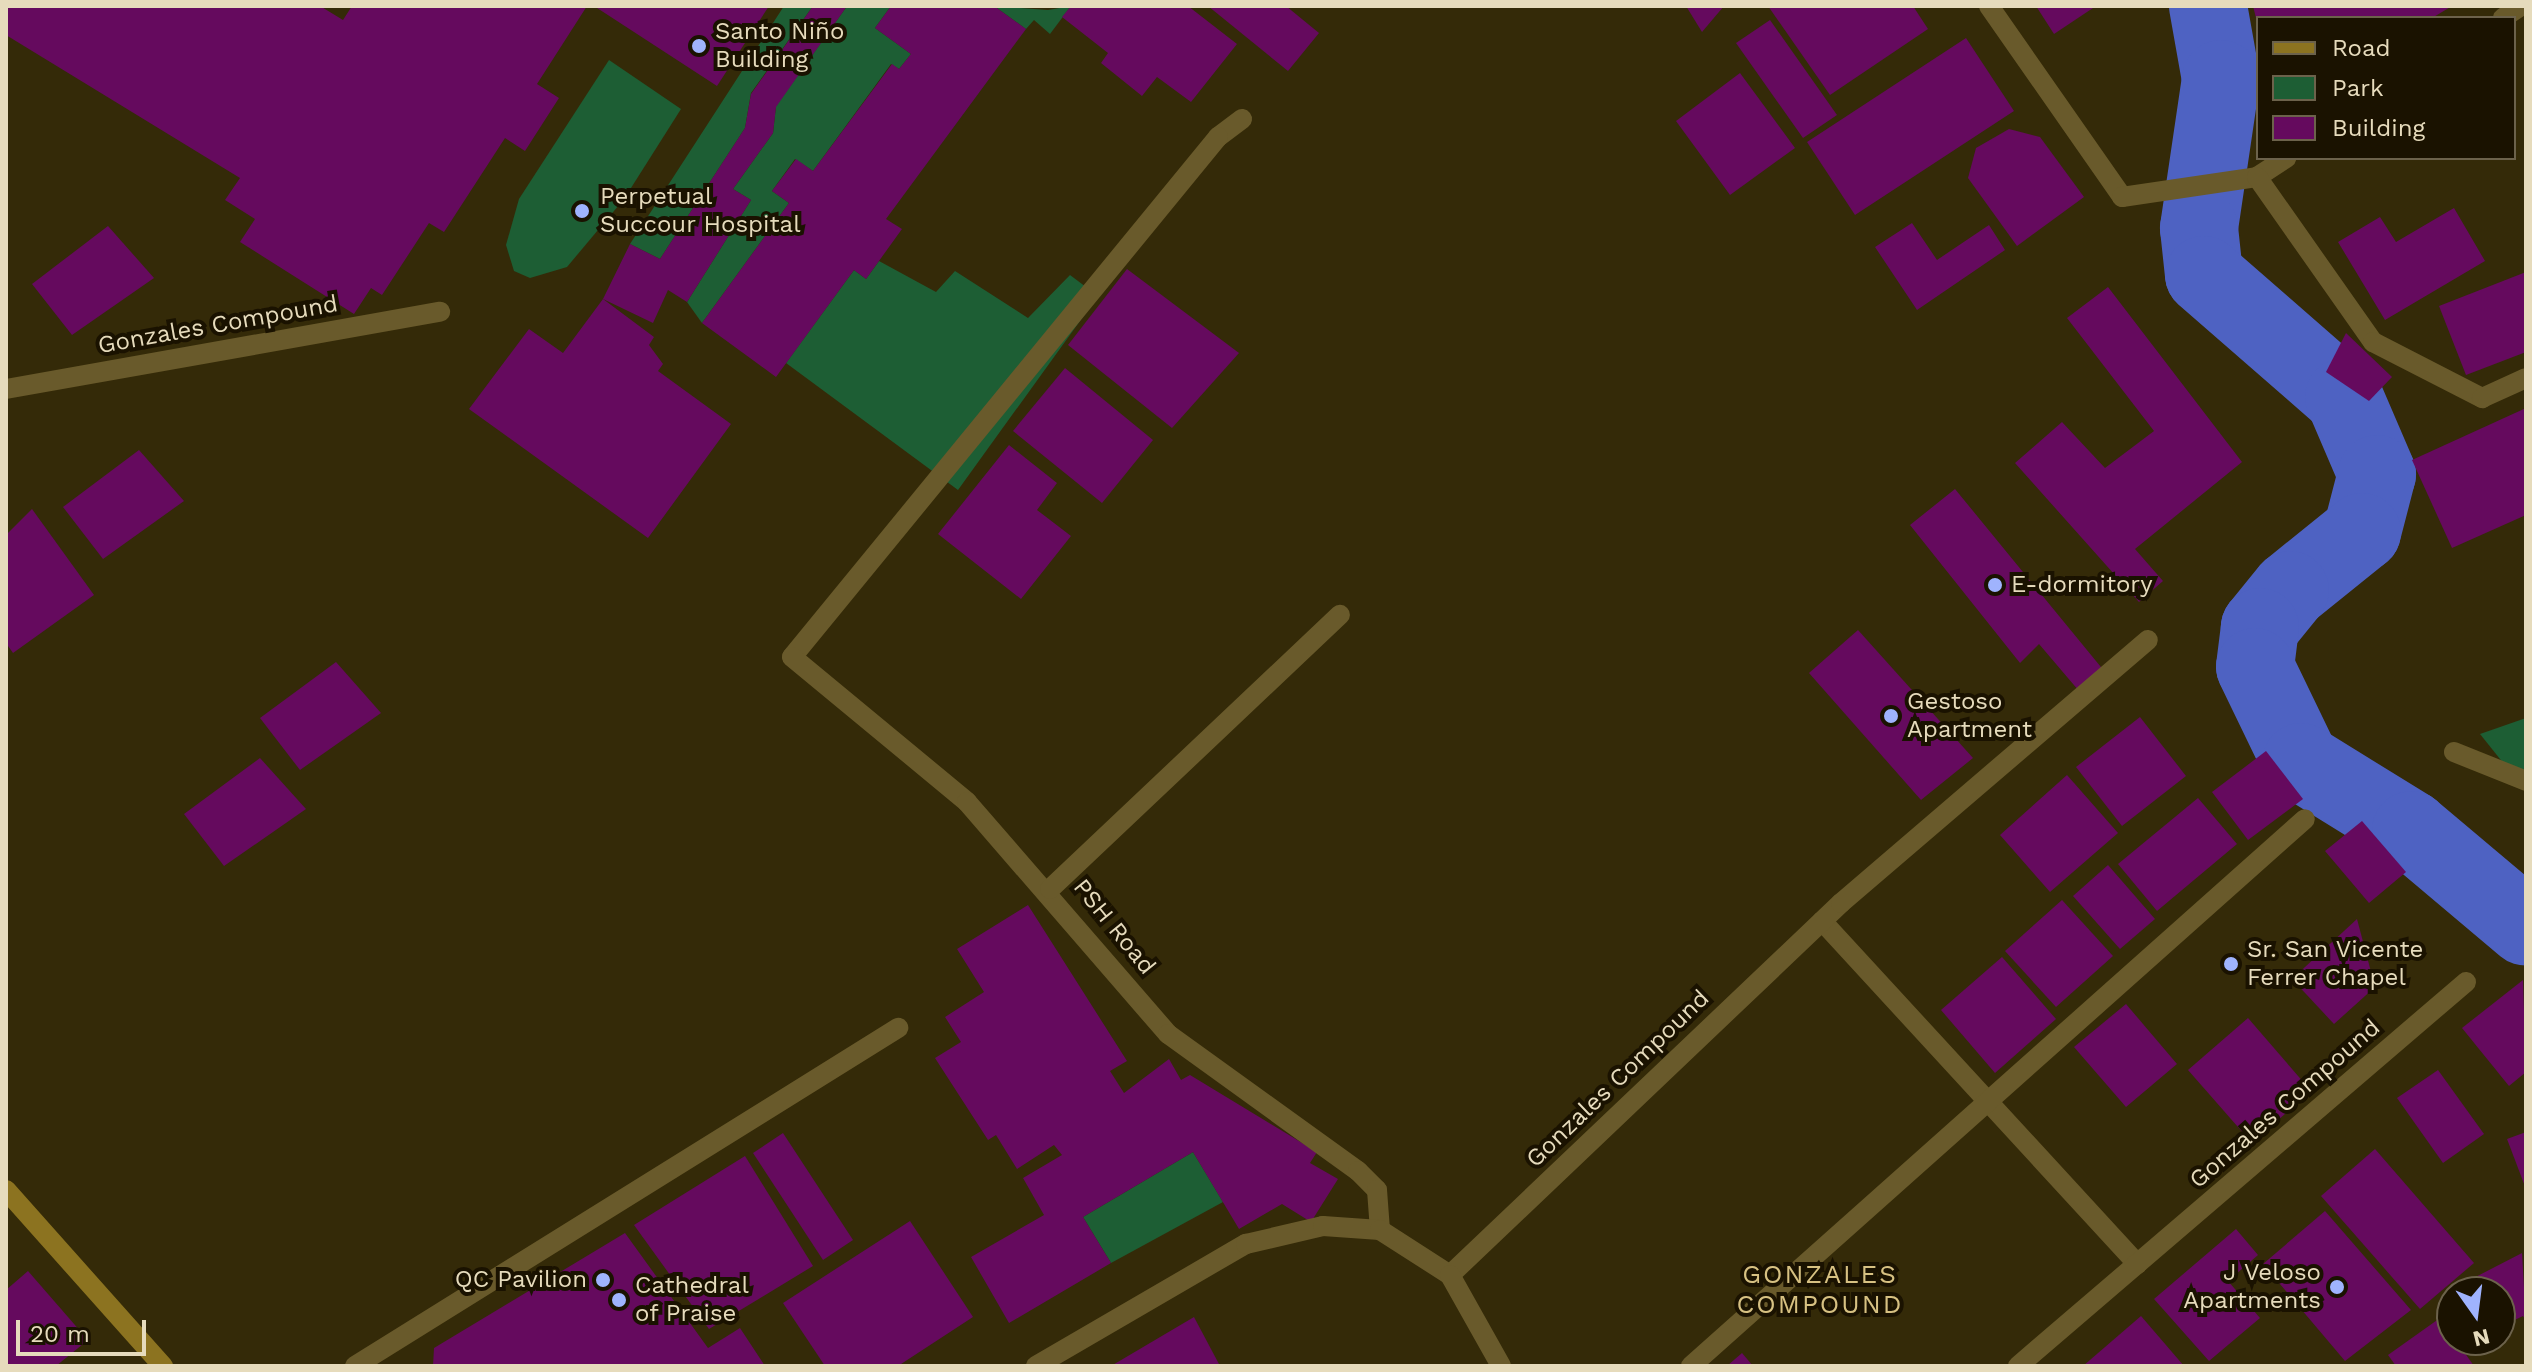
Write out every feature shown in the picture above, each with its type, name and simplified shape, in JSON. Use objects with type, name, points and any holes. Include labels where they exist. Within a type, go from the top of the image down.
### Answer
[{"type":"main road","points":[[6,1190],[163,1366]]},
{"type":"street","points":[[1989,6],[2122,197],[2247,178],[2282,160]]},
{"type":"street","name":"PSH Road","points":[[1242,119],[1218,137],[792,657],[967,802],[1050,889],[1168,1034],[1368,1180],[1377,1190],[1380,1230]]},
{"type":"street","points":[[2247,178],[2373,342],[2482,398],[2526,378]]},
{"type":"street","name":"Gonzales Compound","points":[[6,389],[440,312]]},
{"type":"street","points":[[1050,889],[1340,615]]},
{"type":"street","name":"Gonzales Compound","points":[[1450,1275],[1822,921],[2148,640]]},
{"type":"street","points":[[2454,752],[2526,781]]},
{"type":"street","points":[[1691,1366],[1985,1098],[2305,819]]},
{"type":"street","points":[[1822,921],[2137,1264]]},
{"type":"street","name":"Gonzales Compound","points":[[2018,1366],[2466,982]]},
{"type":"street","points":[[355,1366],[898,1028]]},
{"type":"street","points":[[1036,1366],[1246,1244],[1323,1226],[1380,1230],[1450,1275],[1501,1366]]},
{"type":"green space","points":[[784,6],[813,6],[751,93],[745,128],[660,259],[630,244]]},
{"type":"green space","points":[[847,6],[891,6],[875,28],[911,54],[899,69],[891,64],[813,171],[795,159],[772,191],[789,203],[702,323],[687,302],[751,200],[733,189],[773,133],[776,106]]},
{"type":"green space","points":[[994,6],[1048,10],[1071,6],[1050,34],[1034,20],[1026,29]]},
{"type":"green space","points":[[609,60],[681,109],[624,199],[567,267],[530,278],[514,271],[506,245],[519,199]]},
{"type":"green space","points":[[879,261],[936,292],[955,271],[1028,318],[1070,275],[1098,296],[958,490],[786,363],[854,270],[866,279]]},
{"type":"green space","points":[[2526,718],[2526,775],[2508,769],[2480,734]]},
{"type":"green space","points":[[1193,1152],[1223,1202],[1111,1263],[1083,1217]]},
{"type":"building","points":[[6,6],[320,6],[343,20],[352,6],[587,6],[537,84],[559,98],[525,151],[505,138],[444,232],[429,223],[382,295],[371,288],[354,314],[240,242],[255,219],[225,200],[240,178],[6,35]]},
{"type":"building","name":"Santo Niño Building","points":[[594,6],[769,6],[717,86]]},
{"type":"building","points":[[813,6],[847,6],[776,107],[773,133],[733,189],[751,200],[687,302],[668,290],[653,323],[603,299],[630,244],[660,259],[745,128],[751,94]]},
{"type":"building","points":[[891,6],[994,6],[1026,29],[886,219],[902,229],[866,279],[854,270],[776,377],[702,323],[789,203],[772,191],[796,159],[813,171],[892,64],[899,69],[911,54],[875,28]]},
{"type":"building","points":[[1071,6],[1188,6],[1237,44],[1191,102],[1157,77],[1142,96],[1101,63],[1108,53],[1062,17]]},
{"type":"building","points":[[1208,6],[1286,6],[1319,33],[1288,71]]},
{"type":"building","points":[[1686,6],[1724,6],[1702,32]]},
{"type":"building","points":[[1768,6],[1913,6],[1928,29],[1830,95]]},
{"type":"building","points":[[2036,6],[2096,6],[2054,34]]},
{"type":"building","points":[[2253,6],[2452,6],[2435,16],[2256,18]]},
{"type":"building","points":[[1770,20],[1837,115],[1803,138],[1736,43]]},
{"type":"building","points":[[1966,38],[2014,111],[1855,215],[1807,142]]},
{"type":"building","points":[[1740,73],[1795,148],[1730,195],[1676,121]]},
{"type":"building","points":[[2009,129],[2040,137],[2084,197],[2017,246],[1968,178],[1976,148]]},
{"type":"building","points":[[2454,208],[2485,261],[2385,320],[2338,242],[2380,217],[2396,242]]},
{"type":"building","points":[[1912,223],[1937,260],[1989,225],[2005,250],[1917,310],[1875,247]]},
{"type":"building","points":[[108,226],[154,278],[72,335],[32,284]]},
{"type":"building","points":[[1127,269],[1239,353],[1172,428],[1068,345]]},
{"type":"building","points":[[2526,272],[2526,352],[2466,375],[2439,306]]},
{"type":"building","points":[[2108,287],[2242,462],[2135,549],[2163,581],[2139,602],[2015,463],[2062,422],[2105,468],[2154,431],[2067,318]]},
{"type":"building","points":[[603,299],[654,337],[649,345],[663,364],[658,371],[731,424],[648,538],[469,409],[529,329],[563,353]]},
{"type":"building","points":[[2346,333],[2392,377],[2369,401],[2326,372]]},
{"type":"building","points":[[1065,368],[1153,440],[1102,503],[1013,431]]},
{"type":"building","points":[[2526,408],[2526,515],[2452,548],[2412,460]]},
{"type":"building","points":[[1009,445],[1057,483],[1037,510],[1071,536],[1021,599],[938,534]]},
{"type":"building","points":[[139,450],[184,501],[103,559],[63,507]]},
{"type":"building","name":"E-dormitory","points":[[1955,489],[2105,672],[2079,691],[2039,644],[2020,663],[1910,525]]},
{"type":"building","points":[[32,509],[94,595],[13,653],[6,643],[6,535]]},
{"type":"building","name":"Gestoso Apartment","points":[[1858,630],[1973,758],[1921,800],[1809,673]]},
{"type":"building","points":[[336,662],[381,713],[300,770],[260,718]]},
{"type":"building","points":[[2140,717],[2186,776],[2122,826],[2076,767]]},
{"type":"building","points":[[2266,751],[2303,799],[2248,840],[2212,792]]},
{"type":"building","points":[[260,758],[306,809],[224,866],[184,814]]},
{"type":"building","points":[[2067,775],[2118,833],[2050,892],[2000,835]]},
{"type":"building","points":[[2198,798],[2237,844],[2157,911],[2118,864]]},
{"type":"building","points":[[2362,821],[2406,872],[2369,903],[2325,851]]},
{"type":"building","points":[[2108,865],[2155,919],[2120,949],[2073,896]]},
{"type":"building","points":[[2062,900],[2113,956],[2056,1007],[2005,951]]},
{"type":"building","points":[[1028,905],[1127,1061],[1110,1071],[1124,1093],[1169,1059],[1181,1080],[1190,1075],[1317,1152],[1310,1163],[1338,1179],[1311,1222],[1282,1204],[1239,1229],[1193,1152],[1083,1217],[1111,1263],[1009,1323],[971,1257],[1044,1215],[1023,1178],[1062,1155],[1054,1145],[1017,1169],[996,1135],[988,1140],[935,1058],[961,1042],[945,1017],[984,992],[957,949]]},
{"type":"building","points":[[2357,919],[2375,987],[2334,1024],[2292,979]]},
{"type":"building","points":[[2002,957],[2056,1019],[1995,1073],[1941,1010]]},
{"type":"building","points":[[2523,980],[2526,1072],[2509,1086],[2462,1028]]},
{"type":"building","points":[[2126,1004],[2177,1064],[2126,1107],[2074,1047]]},
{"type":"building","points":[[2248,1018],[2311,1091],[2252,1143],[2188,1070]]},
{"type":"building","points":[[2438,1070],[2484,1134],[2443,1163],[2397,1098]]},
{"type":"building","points":[[2526,1132],[2526,1189],[2507,1139]]},
{"type":"building","points":[[783,1133],[853,1240],[823,1260],[753,1153]]},
{"type":"building","points":[[2375,1149],[2474,1263],[2459,1276],[2436,1276],[2436,1295],[2420,1309],[2321,1196]]},
{"type":"building","points":[[745,1156],[813,1266],[709,1329],[634,1225]]},
{"type":"building","name":"J Veloso Apartments","points":[[2325,1211],[2411,1310],[2345,1361],[2263,1264]]},
{"type":"building","points":[[910,1221],[973,1317],[898,1366],[825,1366],[783,1303]]},
{"type":"building","points":[[2236,1229],[2258,1255],[2228,1281],[2260,1318],[2209,1361],[2154,1299]]},
{"type":"building","name":"QC Pavilion","points":[[625,1233],[708,1348],[740,1328],[765,1366],[433,1366],[434,1348]]},
{"type":"building","points":[[2522,1253],[2526,1321],[2523,1316],[2516,1319],[2516,1276],[2477,1276]]},
{"type":"building","points":[[28,1271],[88,1340],[56,1366],[6,1366],[6,1290]]},
{"type":"building","points":[[2141,1316],[2184,1366],[2083,1366]]},
{"type":"building","points":[[1194,1317],[1220,1366],[1111,1366]]},
{"type":"building","points":[[2436,1321],[2436,1356],[2467,1356],[2474,1366],[2396,1366],[2388,1355]]},
{"type":"building","points":[[1742,1353],[1753,1366],[1727,1366]]},
{"type":"waterway","points":[[2208,6],[2221,79],[2199,228],[2204,275],[2344,397],[2377,474],[2362,532],[2290,590],[2260,627],[2255,667],[2301,762],[2411,830],[2526,927]]},
{"type":"place","name":"Santo Niño Building","points":[[699,46]]},
{"type":"place","name":"Perpetual Succour Hospital","points":[[582,211]]},
{"type":"place","name":"E-dormitory","points":[[1995,585]]},
{"type":"place","name":"Gestoso Apartment","points":[[1891,716]]},
{"type":"place","name":"Sr. San Vicente Ferrer Chapel","points":[[2231,964]]},
{"type":"place","name":"QC Pavilion","points":[[603,1280]]},
{"type":"place","name":"J Veloso Apartments","points":[[2337,1287]]},
{"type":"place","name":"Cathedral of Praise","points":[[619,1300]]},
{"type":"district","name":"GONZALES COMPOUND","points":[[1820,1290]]}]
